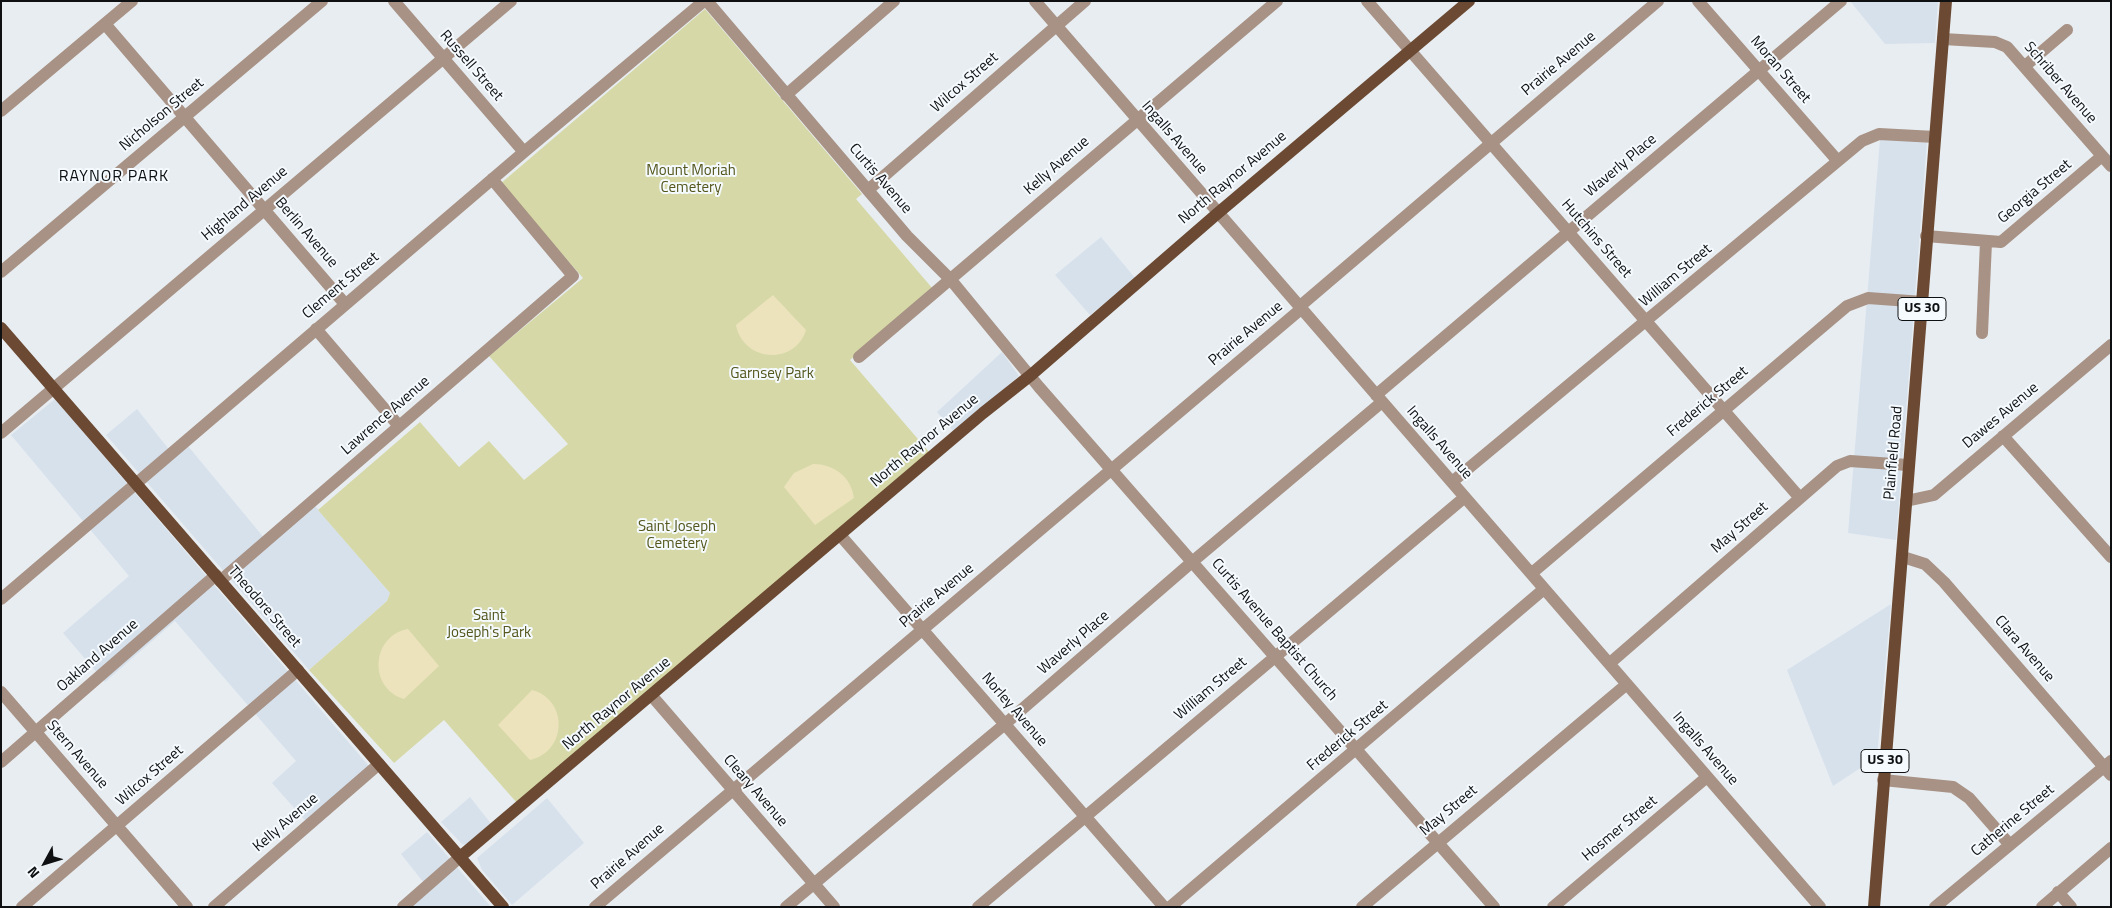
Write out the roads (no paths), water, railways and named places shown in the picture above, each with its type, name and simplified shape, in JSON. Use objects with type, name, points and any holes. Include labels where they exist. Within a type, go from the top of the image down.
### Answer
[{"type":"main road","name":"North Raynor Avenue","points":[[460,857],[1031,375],[1218,213],[1469,1]]},
{"type":"main road","name":"Plainfield Road","points":[[1874,907],[1946,1]]},
{"type":"main road","name":"Theodore Street","points":[[1,328],[503,907]]},
{"type":"street","points":[[1,112],[132,1]]},
{"type":"street","name":"Nicholson Street","points":[[1,272],[322,1]]},
{"type":"street","name":"Russell Street","points":[[394,1],[524,152]]},
{"type":"street","name":"Highland Avenue","points":[[1,433],[511,1]]},
{"type":"street","name":"Curtis Avenue","points":[[706,1],[907,236],[951,280],[1031,375]]},
{"type":"street","name":"Clement Street","points":[[1,599],[492,179],[706,1]]},
{"type":"street","points":[[786,95],[894,1]]},
{"type":"street","name":"Ingalls Avenue","points":[[1035,1],[1820,907]]},
{"type":"street","name":"Wilcox Street","points":[[868,190],[1085,1]]},
{"type":"street","name":"Kelly Avenue","points":[[859,357],[951,280],[1136,119],[1277,1]]},
{"type":"street","name":"Hutchins Street","points":[[1367,1],[1800,498]]},
{"type":"street","name":"Prairie Avenue","points":[[595,907],[1112,469],[1658,1]]},
{"type":"street","name":"Moran Street","points":[[1698,1],[1837,160]]},
{"type":"street","name":"Waverly Place","points":[[786,907],[1005,724],[1568,232],[1841,1]]},
{"type":"street","name":"Berlin Avenue","points":[[104,24],[346,304]]},
{"type":"street","points":[[2025,66],[2067,30]]},
{"type":"street","name":"Schriber Avenue","points":[[1943,39],[1995,42],[2007,47],[2106,161]]},
{"type":"street","name":"William Street","points":[[1452,482],[1862,141],[1879,134],[1935,137]]},
{"type":"street","name":"Georgia Street","points":[[1926,236],[2001,242],[2106,161]]},
{"type":"street","name":"Lawrence Avenue","points":[[218,578],[574,276],[492,179]]},
{"type":"street","points":[[1982,334],[1986,242]]},
{"type":"street","name":"Frederick Street","points":[[1532,573],[1847,306],[1868,298],[1922,302]]},
{"type":"street","points":[[316,329],[399,426]]},
{"type":"street","name":"Dawes Avenue","points":[[1906,501],[1934,495],[2111,345]]},
{"type":"street","name":"Curtis Avenue Baptist Church","points":[[1031,375],[1494,907]]},
{"type":"street","points":[[2003,436],[2111,557]]},
{"type":"street","name":"May Street","points":[[1610,663],[1836,466],[1850,461],[1908,465]]},
{"type":"street","name":"William Street","points":[[978,907],[1465,497]]},
{"type":"street","name":"Norley Avenue","points":[[840,535],[1164,907]]},
{"type":"street","name":"Clara Avenue","points":[[1903,557],[1926,564],[1944,582],[2108,767]]},
{"type":"street","name":"Oakland Avenue","points":[[1,762],[218,578]]},
{"type":"street","name":"Frederick Street","points":[[1170,907],[1357,750],[1544,589]]},
{"type":"street","name":"Wilcox Street","points":[[22,907],[298,670]]},
{"type":"street","name":"May Street","points":[[1362,907],[1627,684]]},
{"type":"street","name":"Stern Avenue","points":[[1,692],[187,907]]},
{"type":"street","name":"Cleary Avenue","points":[[652,696],[834,907]]},
{"type":"street","name":"Kelly Avenue","points":[[214,907],[380,764]]},
{"type":"street","name":"Catherine Street","points":[[1936,907],[2108,767]]},
{"type":"street","name":"Hosmer Street","points":[[1553,907],[1707,777]]},
{"type":"street","points":[[1883,780],[1953,787],[1968,798],[2010,845]]},
{"type":"street","points":[[2042,907],[2111,848]]},
{"type":"street","name":"North Raynor Avenue","points":[[403,907],[460,857]]},
{"type":"street","points":[[2058,892],[2071,907]]},
{"type":"district","name":"RAYNOR PARK","points":[[114,177]]},
{"type":"park label","name":"Mount Moriah Cemetery","points":[[691,180]]},
{"type":"park label","name":"Garnsey Park","points":[[772,374]]},
{"type":"park label","name":"Saint Joseph Cemetery","points":[[677,536]]},
{"type":"park label","name":"Saint Joseph's Park","points":[[489,624]]}]
